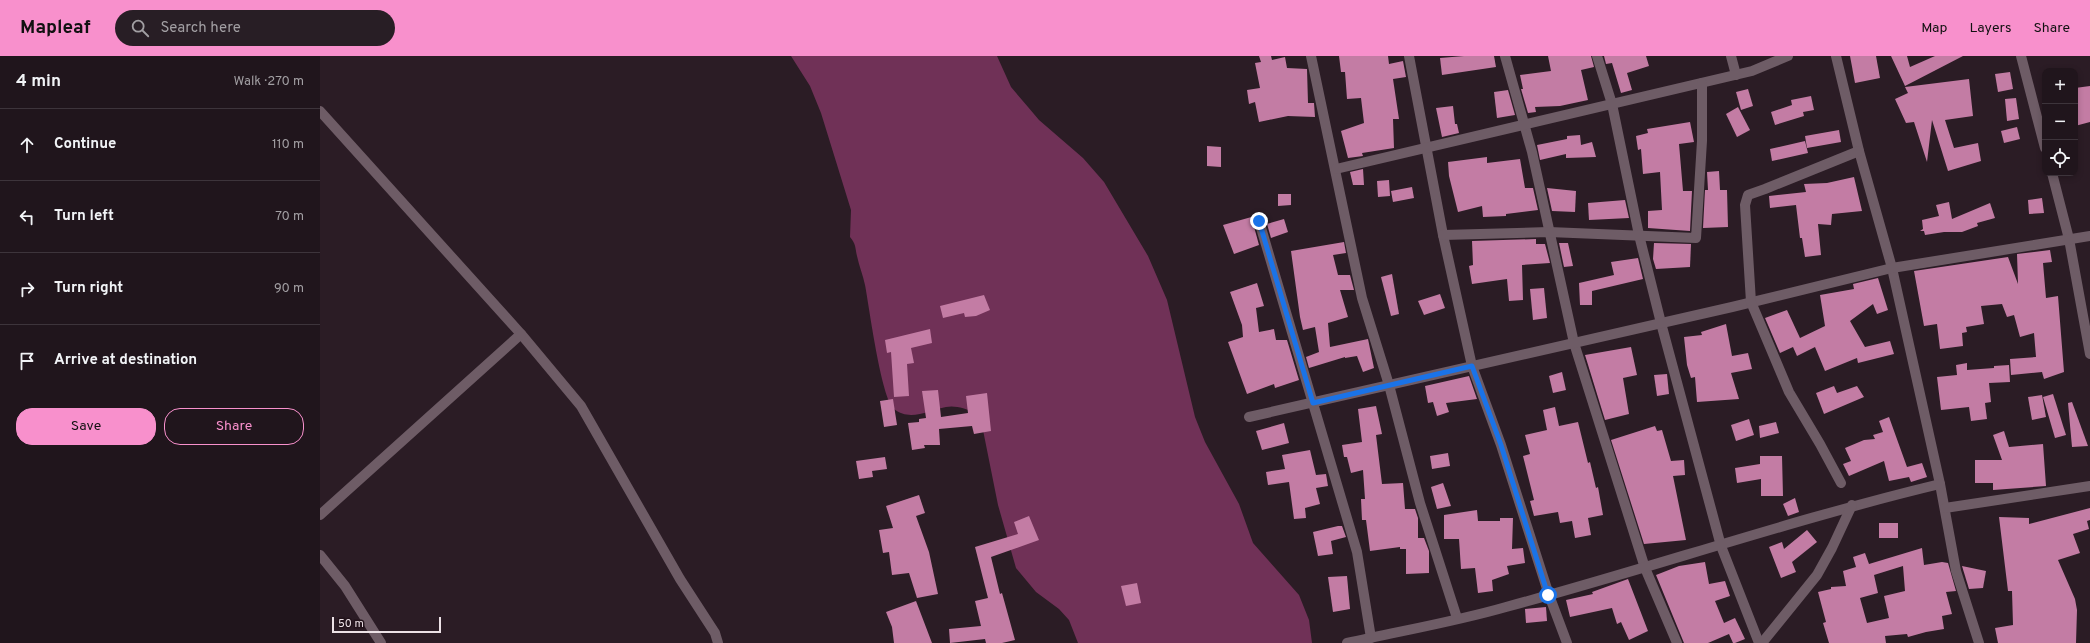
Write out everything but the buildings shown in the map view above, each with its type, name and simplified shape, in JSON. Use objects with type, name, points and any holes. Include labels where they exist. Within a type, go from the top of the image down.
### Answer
[{"type":"street","points":[[1311,56],[1362,298],[1389,385],[1420,503],[1457,618]]},
{"type":"street","points":[[1409,56],[1443,235],[1472,366],[1501,445],[1548,595],[1567,643]]},
{"type":"street","points":[[1505,56],[1523,125],[1532,152],[1574,343],[1645,568],[1677,643]]},
{"type":"street","points":[[1597,56],[1612,104],[1639,235],[1661,323],[1721,546],[1761,643],[1817,575],[1832,548],[1852,505]]},
{"type":"street","points":[[1731,56],[1736,75]]},
{"type":"street","points":[[1336,169],[1736,75],[1752,71],[1788,56]]},
{"type":"street","points":[[1836,56],[1859,151],[1892,268],[1940,484],[1956,571],[1979,643]]},
{"type":"street","points":[[2021,56],[2043,140]]},
{"type":"street","points":[[1443,235],[1549,232],[1696,238],[1702,141],[1702,83]]},
{"type":"street","points":[[320,111],[521,334],[581,406],[680,579],[715,633],[718,643]]},
{"type":"street","points":[[1841,483],[1820,444],[1788,392],[1751,302],[1745,205],[1748,195],[1859,151]]},
{"type":"street","points":[[2053,176],[2069,239],[2090,354]]},
{"type":"street","points":[[1259,221],[1357,552],[1371,638]]},
{"type":"street","points":[[1249,417],[1661,323],[1892,268],[2090,236]]},
{"type":"street","points":[[320,515],[521,334]]},
{"type":"street","points":[[1347,643],[1457,618],[1548,595],[1721,546],[1852,505],[1940,484]]},
{"type":"street","points":[[1945,508],[2090,486]]},
{"type":"street","points":[[320,555],[345,586],[381,643]]},
{"type":"shaded area","points":[[791,56],[997,56],[1011,87],[1039,120],[1083,158],[1104,182],[1148,256],[1167,300],[1195,417],[1205,442],[1239,504],[1253,543],[1299,595],[1309,620],[1312,643],[1078,643],[1069,620],[1059,609],[1036,592],[1016,568],[998,505],[982,425],[975,412],[950,407],[940,408],[920,414],[906,415],[894,409],[889,401],[880,370],[864,281],[855,246],[850,237],[851,210],[821,113],[810,86]]},
{"type":"route","points":[[1259,221],[1313,403],[1472,366],[1501,445],[1548,595]]}]
